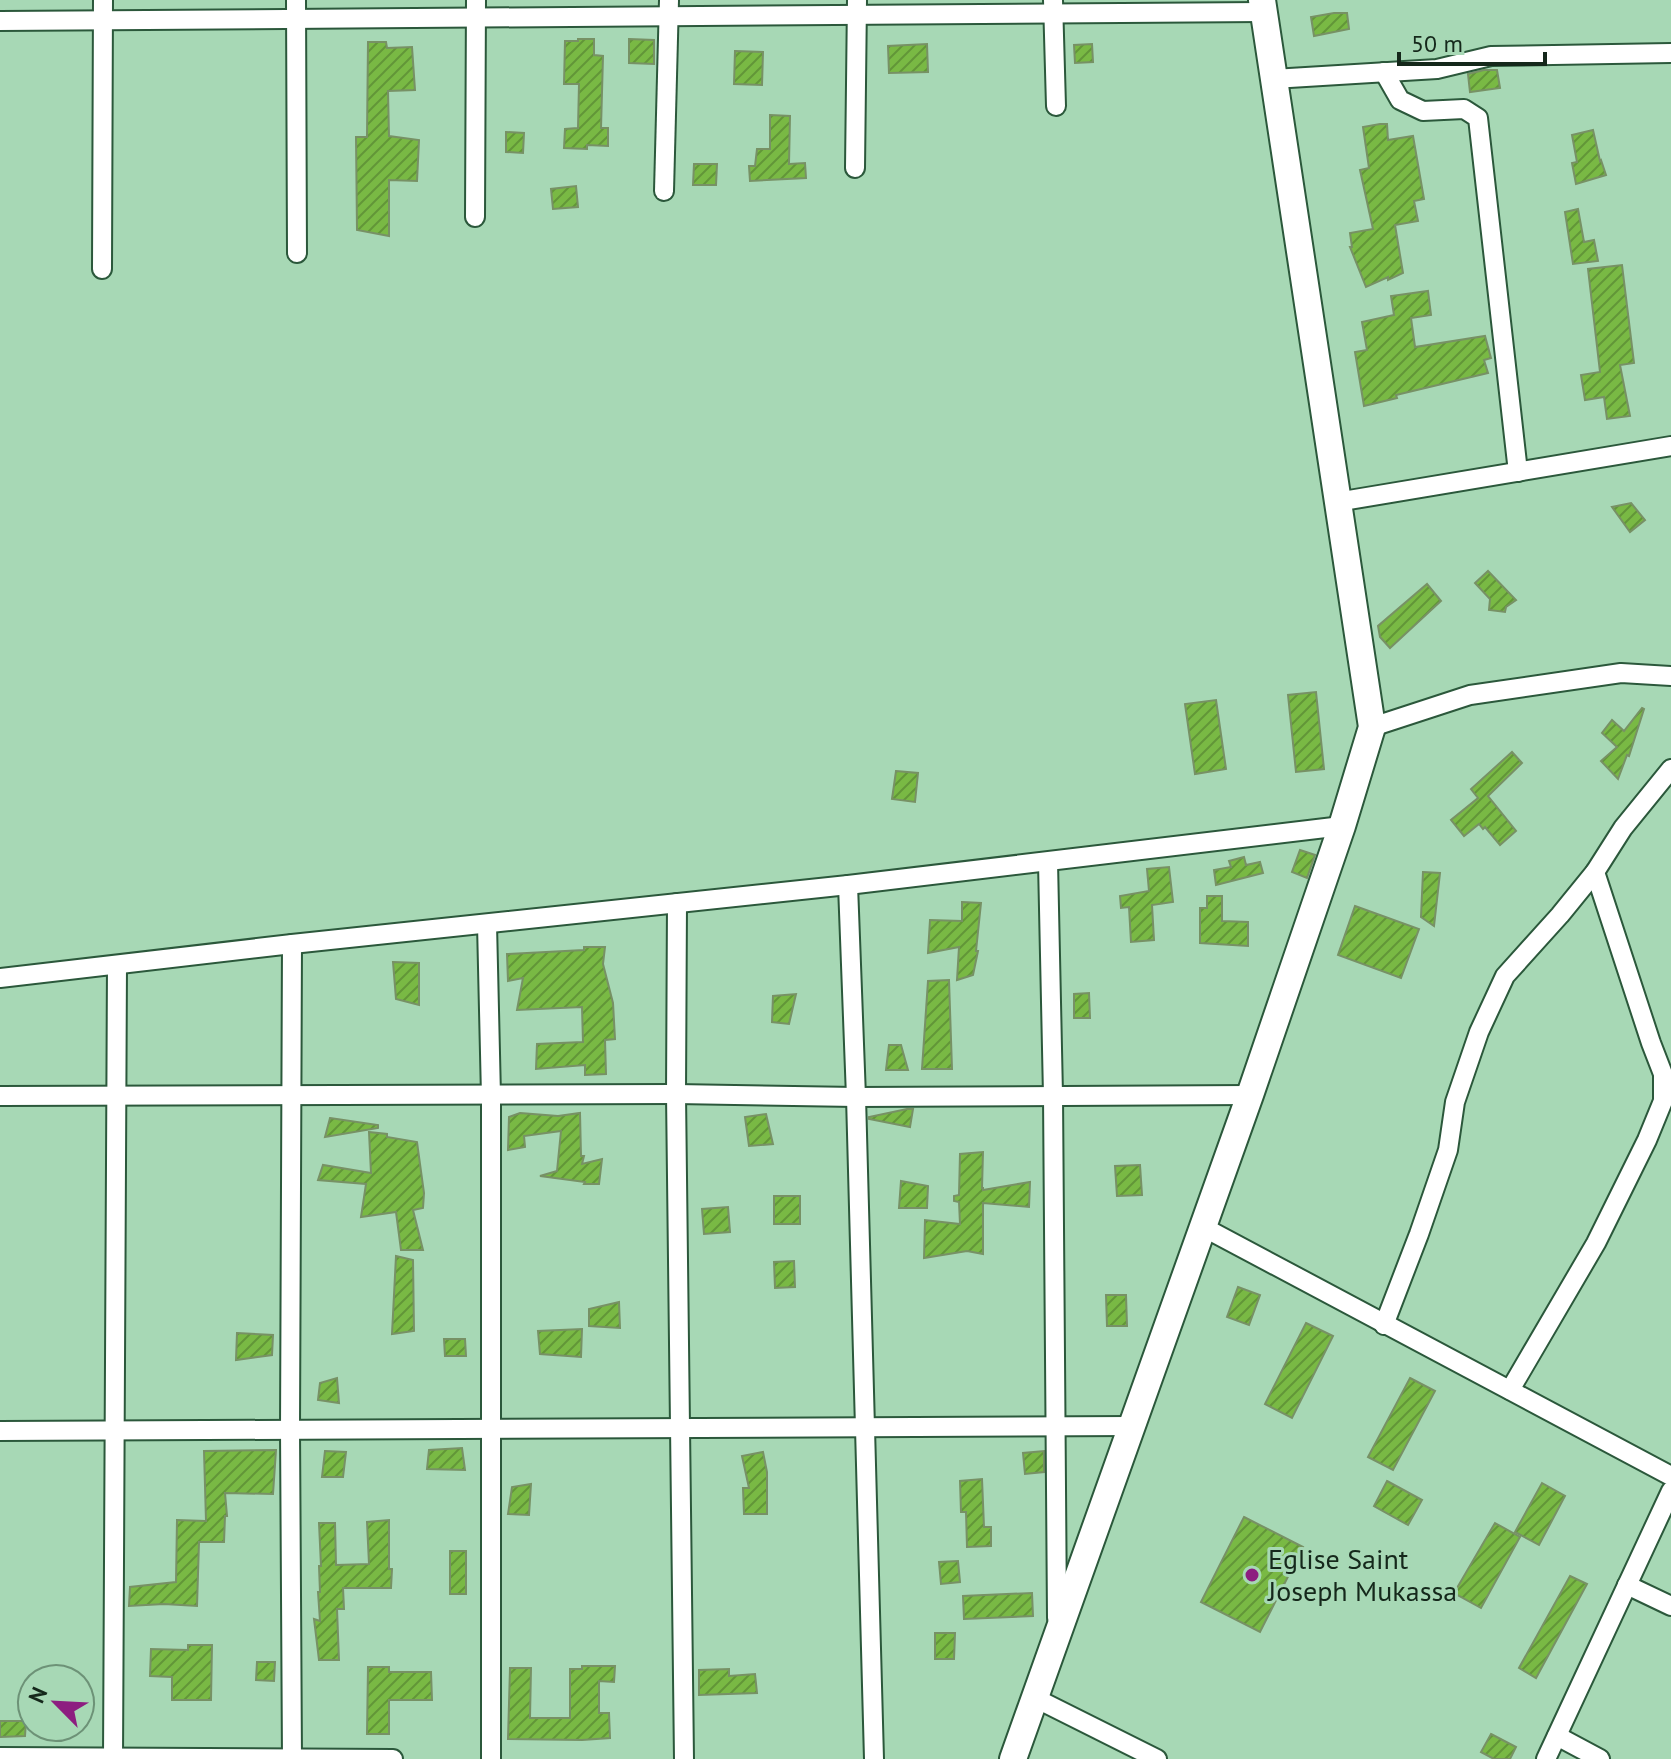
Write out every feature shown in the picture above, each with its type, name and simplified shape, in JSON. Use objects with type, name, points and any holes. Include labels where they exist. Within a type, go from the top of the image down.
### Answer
[{"type":"street","points":[[102,269],[103,0]]},
{"type":"street","points":[[1053,6],[1056,106]]},
{"type":"street","points":[[0,21],[103,20],[296,9],[1262,6],[1372,727],[1342,826],[1250,1095],[1013,1759]]},
{"type":"street","points":[[855,168],[857,7]]},
{"type":"street","points":[[664,191],[669,8]]},
{"type":"street","points":[[296,9],[297,253]]},
{"type":"street","points":[[475,217],[476,9]]},
{"type":"street","points":[[1273,79],[1437,69],[1491,56],[1671,53]]},
{"type":"street","points":[[1384,72],[1400,100],[1423,111],[1464,109],[1478,118],[1518,472]]},
{"type":"street","points":[[1337,502],[1671,446]]},
{"type":"street","points":[[1372,727],[1470,695],[1621,673],[1671,676]]},
{"type":"street","points":[[1384,1325],[1448,1150],[1455,1102],[1474,1046],[1505,976],[1595,872],[1623,828],[1671,769]]},
{"type":"street","points":[[0,978],[848,885],[1342,826]]},
{"type":"street","points":[[1048,862],[1058,1637]]},
{"type":"street","points":[[1510,1390],[1596,1243],[1663,1101],[1663,1074],[1595,872]]},
{"type":"street","points":[[848,885],[874,1759]]},
{"type":"street","points":[[677,903],[676,1094],[684,1759]]},
{"type":"street","points":[[487,924],[491,1096],[491,1759]]},
{"type":"street","points":[[292,944],[292,1759]]},
{"type":"street","points":[[113,1758],[117,965]]},
{"type":"street","points":[[0,1096],[1250,1095]]},
{"type":"street","points":[[1203,1227],[1671,1476]]},
{"type":"street","points":[[0,1431],[1133,1426]]},
{"type":"street","points":[[1546,1759],[1671,1491]]},
{"type":"street","points":[[1627,1585],[1671,1606]]},
{"type":"street","points":[[1035,1698],[1157,1759]]},
{"type":"street","points":[[1557,1736],[1600,1759]]},
{"type":"street","points":[[0,1757],[393,1759]]},
{"type":"building","points":[[1347,13],[1349,29],[1314,36],[1311,17]]},
{"type":"building","points":[[594,39],[594,55],[603,56],[601,128],[608,128],[608,146],[564,148],[565,129],[578,128],[579,84],[564,84],[565,41]]},
{"type":"building","points":[[629,39],[654,40],[654,64],[629,63]]},
{"type":"building","points":[[368,42],[386,42],[387,48],[412,47],[415,90],[388,91],[389,136],[419,140],[417,181],[389,180],[389,236],[357,230],[356,137],[367,137]]},
{"type":"building","points":[[927,44],[928,72],[889,73],[888,46]]},
{"type":"building","points":[[1092,44],[1093,62],[1075,63],[1074,45]]},
{"type":"building","points":[[735,51],[763,52],[762,85],[734,84]]},
{"type":"building","points":[[1497,70],[1500,88],[1470,92],[1468,74]]},
{"type":"building","points":[[770,115],[790,116],[789,164],[805,163],[806,178],[750,181],[749,166],[755,166],[757,149],[770,149]]},
{"type":"building","points":[[1387,124],[1388,140],[1413,136],[1424,199],[1414,201],[1418,221],[1395,225],[1403,273],[1366,287],[1350,247],[1350,233],[1373,229],[1360,170],[1369,168],[1363,127]]},
{"type":"building","points":[[1593,130],[1606,175],[1576,184],[1572,163],[1577,162],[1572,135]]},
{"type":"building","points":[[506,132],[524,133],[523,153],[506,152]]},
{"type":"building","points":[[694,164],[717,164],[716,185],[693,185]]},
{"type":"building","points":[[576,186],[578,207],[553,209],[551,189]]},
{"type":"building","points":[[1578,209],[1584,242],[1594,240],[1598,261],[1573,264],[1565,212]]},
{"type":"building","points":[[1622,265],[1634,363],[1620,365],[1630,416],[1607,419],[1604,397],[1585,400],[1581,375],[1600,372],[1588,269]]},
{"type":"building","points":[[1428,291],[1431,315],[1411,318],[1415,347],[1485,336],[1491,358],[1484,360],[1488,373],[1396,395],[1397,398],[1364,406],[1355,352],[1367,350],[1362,322],[1394,315],[1391,296]]},
{"type":"building","points":[[1631,503],[1645,520],[1630,532],[1612,507]]},
{"type":"building","points":[[1488,571],[1516,600],[1506,607],[1505,612],[1489,610],[1490,599],[1475,583]]},
{"type":"building","points":[[1427,584],[1441,601],[1390,648],[1380,637],[1378,626]]},
{"type":"building","points":[[1316,692],[1324,769],[1296,772],[1288,695]]},
{"type":"building","points":[[1216,700],[1226,769],[1195,774],[1185,704]]},
{"type":"building","points":[[1642,708],[1629,756],[1618,779],[1601,761],[1617,747],[1602,733],[1612,720],[1624,731]]},
{"type":"building","points":[[1512,752],[1522,763],[1488,796],[1516,831],[1500,845],[1479,824],[1464,836],[1451,820],[1478,798],[1471,789]]},
{"type":"building","points":[[896,771],[918,773],[915,802],[892,799]]},
{"type":"building","points":[[1300,850],[1315,855],[1307,878],[1292,872]]},
{"type":"building","points":[[1244,857],[1246,865],[1260,862],[1263,873],[1216,885],[1214,870],[1231,867],[1229,861]]},
{"type":"building","points":[[1169,867],[1173,902],[1152,905],[1154,940],[1131,942],[1129,907],[1121,908],[1120,896],[1149,891],[1147,869]]},
{"type":"building","points":[[1423,872],[1440,873],[1434,926],[1421,917]]},
{"type":"building","points":[[1207,896],[1222,896],[1222,921],[1248,922],[1248,946],[1200,943],[1200,908],[1207,908]]},
{"type":"building","points":[[962,902],[981,903],[978,951],[973,975],[957,980],[959,947],[928,953],[930,920],[962,921]]},
{"type":"building","points":[[1355,906],[1419,929],[1401,978],[1338,955]]},
{"type":"building","points":[[584,947],[605,947],[603,964],[613,1003],[615,1039],[605,1040],[606,1074],[585,1075],[585,1065],[536,1069],[537,1044],[583,1042],[582,1007],[517,1010],[523,978],[508,981],[507,954],[584,950]]},
{"type":"building","points":[[393,962],[419,963],[419,1005],[396,999]]},
{"type":"building","points":[[949,980],[952,1069],[922,1069],[928,981]]},
{"type":"building","points":[[1089,993],[1090,1018],[1074,1018],[1074,994]]},
{"type":"building","points":[[796,994],[789,1024],[772,1022],[773,996]]},
{"type":"building","points":[[889,1045],[901,1045],[908,1070],[886,1070]]},
{"type":"building","points":[[913,1109],[910,1127],[869,1119],[869,1117]]},
{"type":"building","points":[[520,1113],[558,1116],[580,1113],[582,1164],[602,1159],[599,1184],[540,1176],[557,1171],[561,1131],[524,1136],[525,1147],[508,1150],[509,1117]]},
{"type":"building","points":[[766,1114],[773,1144],[749,1146],[745,1117]]},
{"type":"building","points":[[330,1118],[378,1125],[378,1128],[325,1137]]},
{"type":"building","points":[[369,1132],[417,1142],[424,1193],[423,1208],[413,1210],[423,1250],[401,1250],[396,1212],[361,1217],[366,1184],[318,1180],[323,1165],[371,1173]]},
{"type":"building","points":[[983,1152],[983,1190],[1030,1182],[1029,1207],[983,1203],[983,1254],[967,1251],[924,1258],[925,1220],[960,1224],[959,1202],[954,1201],[954,1196],[959,1195],[960,1154]]},
{"type":"building","points":[[1140,1165],[1142,1195],[1117,1196],[1115,1166]]},
{"type":"building","points":[[901,1181],[928,1186],[927,1208],[899,1208]]},
{"type":"building","points":[[774,1196],[800,1196],[800,1224],[774,1224]]},
{"type":"building","points":[[728,1207],[730,1232],[704,1234],[702,1209]]},
{"type":"building","points":[[396,1256],[413,1260],[414,1331],[392,1334]]},
{"type":"building","points":[[794,1261],[795,1287],[775,1288],[774,1262]]},
{"type":"building","points":[[1238,1287],[1260,1295],[1249,1325],[1227,1317]]},
{"type":"building","points":[[1106,1295],[1126,1295],[1127,1326],[1107,1326]]},
{"type":"building","points":[[619,1302],[620,1328],[589,1326],[589,1309]]},
{"type":"building","points":[[1306,1323],[1333,1336],[1292,1418],[1265,1404]]},
{"type":"building","points":[[582,1329],[581,1357],[540,1354],[538,1331]]},
{"type":"building","points":[[237,1333],[273,1335],[272,1355],[236,1360]]},
{"type":"building","points":[[444,1339],[465,1339],[466,1356],[445,1356]]},
{"type":"building","points":[[337,1378],[339,1403],[318,1400],[320,1383]]},
{"type":"building","points":[[1410,1378],[1435,1391],[1393,1470],[1368,1457]]},
{"type":"building","points":[[462,1448],[465,1470],[427,1469],[429,1450]]},
{"type":"building","points":[[276,1450],[273,1494],[225,1493],[227,1516],[224,1542],[199,1542],[197,1606],[129,1606],[130,1587],[176,1582],[177,1520],[206,1521],[204,1451]]},
{"type":"building","points":[[325,1451],[346,1452],[343,1477],[322,1477]]},
{"type":"building","points":[[1044,1451],[1044,1472],[1025,1474],[1023,1453]]},
{"type":"building","points":[[763,1452],[767,1472],[767,1514],[744,1514],[743,1488],[749,1488],[742,1456]]},
{"type":"building","points":[[982,1479],[984,1527],[991,1527],[991,1546],[967,1547],[966,1512],[961,1512],[960,1481]]},
{"type":"building","points":[[1387,1481],[1422,1500],[1408,1525],[1374,1506]]},
{"type":"building","points":[[1542,1483],[1565,1496],[1539,1545],[1515,1532]]},
{"type":"building","points":[[531,1484],[529,1515],[508,1514],[512,1487]]},
{"type":"building","name":"Eglise Saint Joseph Mukassa","points":[[1244,1517],[1303,1547],[1260,1632],[1201,1602]]},
{"type":"building","points":[[389,1520],[391,1588],[343,1588],[344,1609],[337,1609],[339,1660],[319,1660],[314,1619],[320,1621],[319,1523],[335,1523],[336,1565],[369,1564],[367,1522]]},
{"type":"building","points":[[1495,1523],[1520,1537],[1481,1608],[1454,1593]]},
{"type":"building","points":[[450,1551],[466,1551],[466,1594],[450,1594]]},
{"type":"building","points":[[958,1561],[960,1582],[941,1584],[939,1562]]},
{"type":"building","points":[[1570,1576],[1587,1584],[1536,1678],[1519,1668]]},
{"type":"building","points":[[1032,1593],[1033,1616],[964,1619],[963,1596]]},
{"type":"building","points":[[935,1633],[955,1633],[954,1659],[935,1659]]},
{"type":"building","points":[[188,1645],[212,1645],[211,1700],[172,1700],[172,1677],[150,1676],[151,1649],[188,1650]]},
{"type":"building","points":[[257,1662],[275,1662],[274,1681],[256,1680]]},
{"type":"building","points":[[582,1666],[615,1666],[614,1682],[599,1681],[599,1713],[609,1713],[610,1738],[508,1739],[510,1668],[531,1668],[530,1718],[570,1718],[570,1669],[582,1669]]},
{"type":"building","points":[[368,1667],[389,1667],[389,1672],[431,1672],[432,1700],[389,1700],[389,1734],[367,1734]]},
{"type":"building","points":[[729,1669],[729,1676],[755,1674],[757,1693],[699,1695],[699,1670]]},
{"type":"building","points":[[0,1721],[16,1721],[16,1736],[0,1737]]},
{"type":"building","points":[[1491,1734],[1516,1747],[1510,1759],[1494,1759],[1481,1752]]},
{"type":"place","name":"Eglise Saint Joseph Mukassa","points":[[1252,1575]]}]
